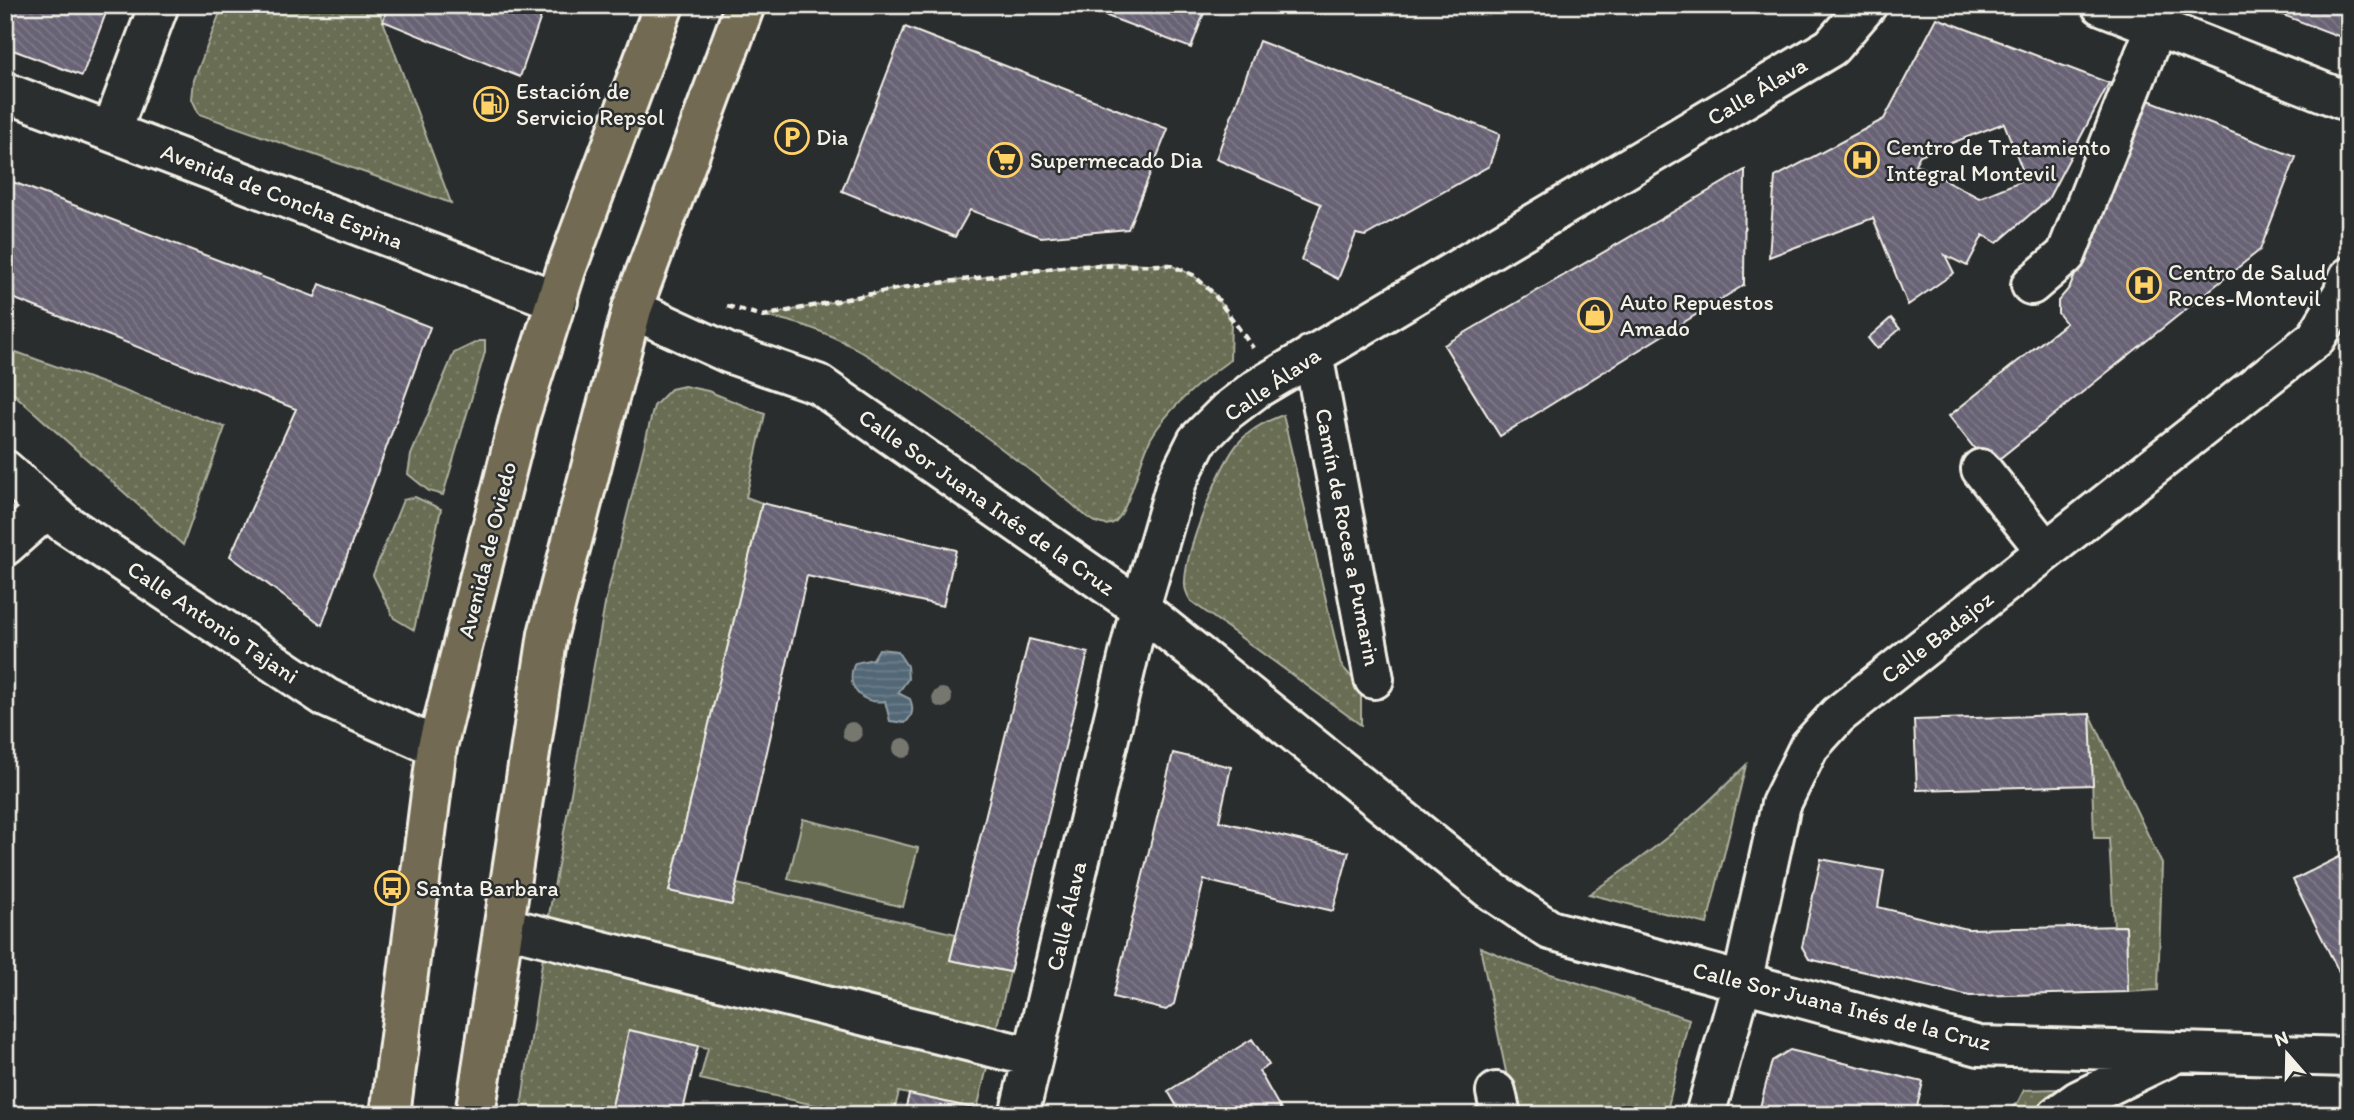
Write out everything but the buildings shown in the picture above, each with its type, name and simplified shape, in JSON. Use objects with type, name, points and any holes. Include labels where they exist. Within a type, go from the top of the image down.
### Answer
[{"type":"main road","name":"Avenida de Oviedo","points":[[390,1115],[437,747],[520,416],[591,200],[664,5]]},
{"type":"main road","points":[[475,1115],[548,634],[632,309],[745,5]]},
{"type":"main road","points":[[727,53],[763,5]]},
{"type":"street","points":[[111,132],[159,5]]},
{"type":"street","name":"Calle Álava","points":[[1019,1115],[1140,608],[1177,481],[1197,441],[1227,411],[1255,389],[1831,47],[1867,5]]},
{"type":"street","points":[[2101,5],[2349,102]]},
{"type":"street","points":[[2031,285],[2066,255],[2156,26]]},
{"type":"street","name":"Avenida de Concha Espina","points":[[5,92],[558,302]]},
{"type":"street","name":"Calle Badajoz","points":[[1705,1115],[1742,984],[1781,804],[1809,747],[1838,715],[2316,338],[2343,293],[2349,277]]},
{"type":"street","name":"Calle Sor Juana Inés de la Cruz","points":[[632,309],[728,353],[818,384],[1140,608],[1489,889],[1549,930],[1979,1046],[2349,1057]]},
{"type":"street","name":"Camín de Roces a Pumarin","points":[[1313,354],[1374,678]]},
{"type":"street","name":"Calle Antonio Tajani","points":[[5,470],[64,523],[327,698],[437,747]]},
{"type":"street","points":[[1981,470],[2046,551]]},
{"type":"street","points":[[5,546],[48,508]]},
{"type":"street","points":[[521,931],[1032,1058]]},
{"type":"street","points":[[2058,1115],[2079,1100],[2178,1052]]},
{"type":"path","points":[[723,304],[762,316],[901,288],[1070,266],[1170,265],[1193,275],[1214,294],[1259,357]]},
{"type":"green space","points":[[223,5],[377,5],[451,203],[199,114],[192,99],[194,80]]},
{"type":"green space","points":[[1126,263],[1170,265],[1193,275],[1214,294],[1231,320],[1230,360],[1187,395],[1158,427],[1147,447],[1123,510],[1113,523],[1108,525],[1086,516],[974,428],[870,357],[818,331],[763,316],[901,288],[1070,266]]},
{"type":"green space","points":[[479,341],[485,341],[485,352],[443,495],[429,491],[408,474],[411,455],[454,353]]},
{"type":"green space","points":[[5,348],[225,427],[183,545],[5,386]]},
{"type":"green space","points":[[684,386],[708,391],[765,414],[746,497],[762,503],[669,891],[731,905],[737,884],[956,934],[950,960],[1010,972],[977,1109],[899,1092],[893,1115],[858,1115],[700,1079],[708,1048],[629,1030],[610,1115],[520,1115],[549,915],[606,599],[654,406],[671,389]]},
{"type":"green space","points":[[1283,415],[1341,665],[1361,688],[1361,725],[1191,601],[1185,589],[1191,549],[1205,507],[1233,451],[1246,435]]},
{"type":"green space","points":[[415,497],[441,509],[414,630],[394,618],[373,575],[403,500]]},
{"type":"green space","points":[[2090,714],[2162,864],[2158,990],[2128,992],[2126,926],[2114,926],[2109,838],[2094,838]]},
{"type":"green space","points":[[1746,765],[1707,924],[1589,894],[1671,834]]},
{"type":"green space","points":[[803,819],[918,848],[903,907],[788,879]]},
{"type":"green space","points":[[1480,947],[1523,965],[1689,1019],[1666,1115],[1515,1115]]},
{"type":"green space","points":[[2058,1089],[2060,1092],[2029,1115],[2003,1115],[2018,1102],[2024,1090]]},
{"type":"water","points":[[879,649],[897,651],[907,666],[908,679],[898,693],[910,699],[911,703],[911,715],[905,723],[890,721],[885,701],[862,697],[853,686],[852,671],[855,663],[873,659]]},
{"type":"place","name":"Estación de Servicio Repsol","points":[[491,104]]},
{"type":"place","name":"Dia","points":[[792,137]]},
{"type":"place","name":"Supermecado Dia","points":[[1005,160]]},
{"type":"place","name":"Centro de Tratamiento Integral Montevil","points":[[1862,160]]},
{"type":"place","name":"Centro de Salud Roces-Montevil","points":[[2144,285]]},
{"type":"place","name":"Auto Repuestos Amado","points":[[1595,315]]},
{"type":"place","name":"Santa Barbara","points":[[392,888]]}]
